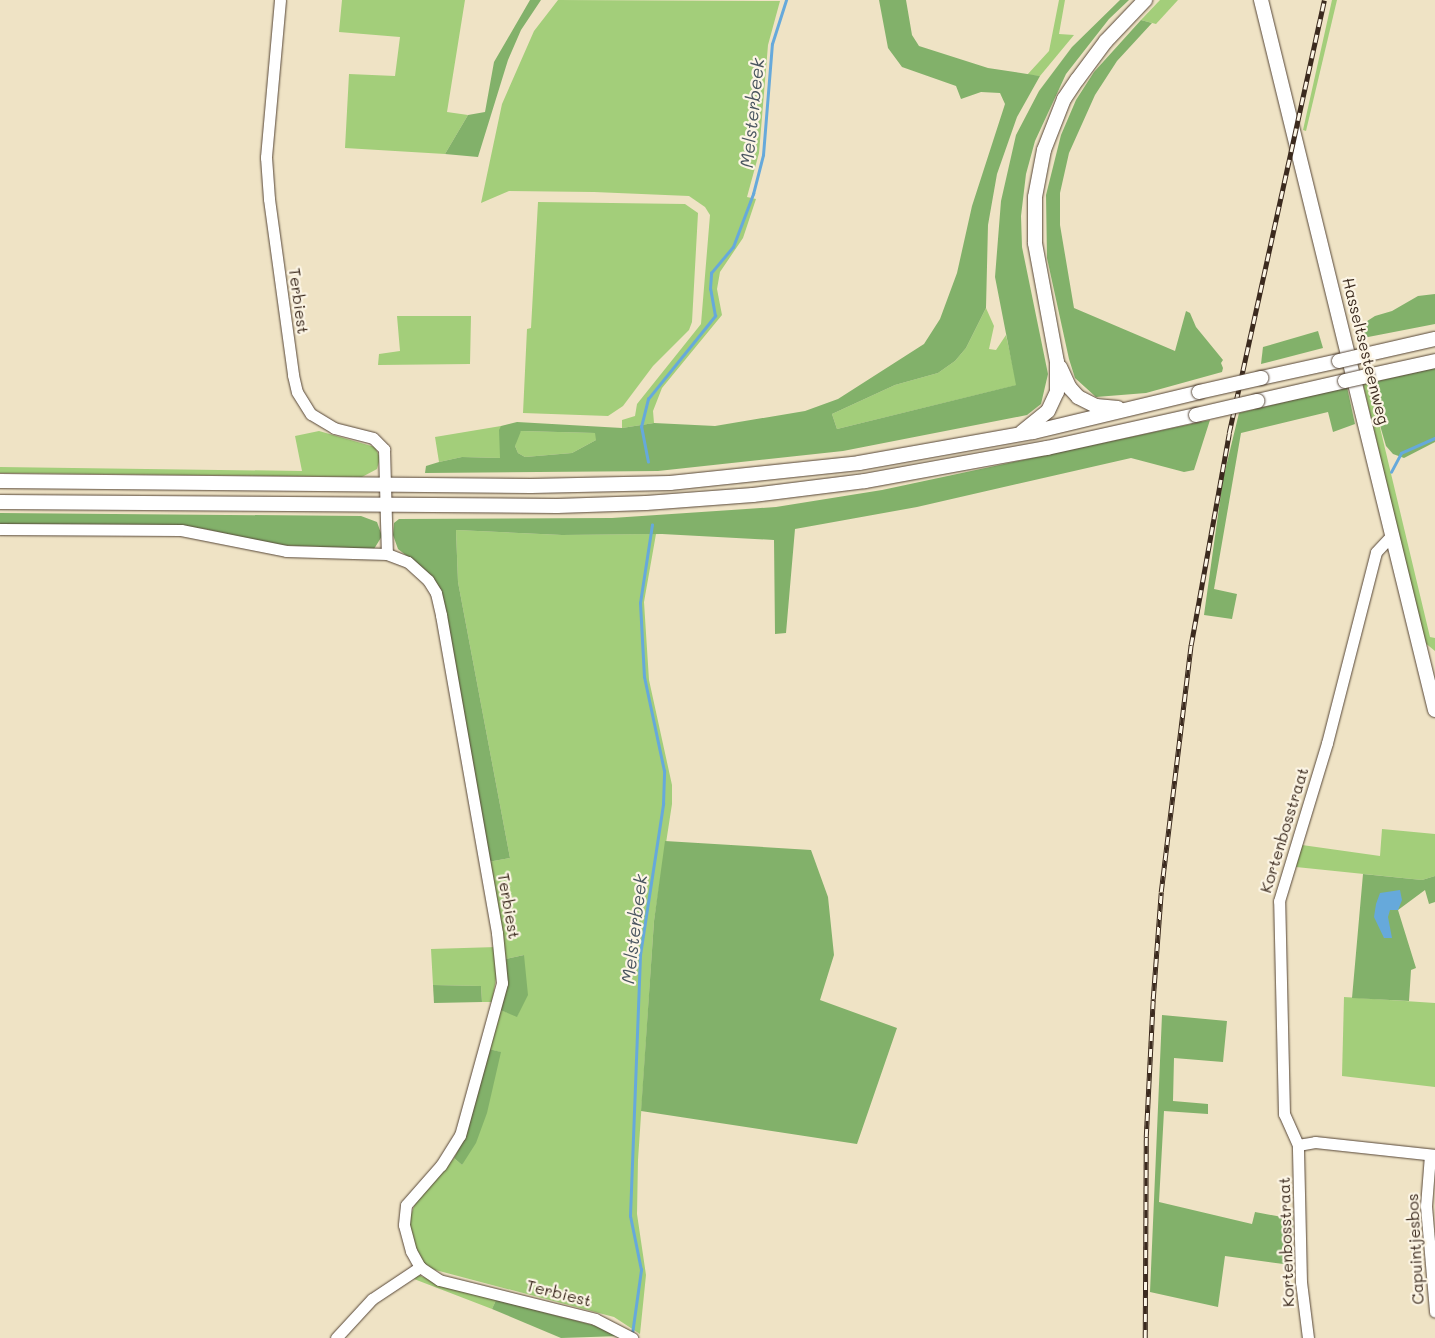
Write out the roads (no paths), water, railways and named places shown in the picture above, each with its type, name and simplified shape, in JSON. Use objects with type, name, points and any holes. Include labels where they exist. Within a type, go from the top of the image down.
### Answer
[{"type":"main road","points":[[1021,432],[1041,419],[1054,402],[1057,362],[1035,243],[1035,196],[1044,150],[1064,99],[1076,80],[1106,41],[1145,0]]},
{"type":"main road","name":"Hasseltsesteenweg","points":[[1261,0],[1392,535],[1430,666],[1435,710]]},
{"type":"main road","points":[[0,481],[531,486],[670,483],[859,462],[1021,432],[1033,432],[1125,409],[1435,339]]},
{"type":"main road","points":[[0,502],[386,505],[651,503],[754,495],[907,474],[1257,401],[1435,361]]},
{"type":"main road","points":[[1057,362],[1070,388],[1078,397],[1096,406],[1125,409]]},
{"type":"street","name":"Terbiest","points":[[280,0],[266,157],[269,199],[293,375],[297,392],[311,414],[334,428],[373,438],[381,445],[386,462],[387,554]]},
{"type":"street","name":"Terbiest","points":[[0,529],[181,530],[286,550],[387,554],[403,559],[419,570],[436,593],[502,962],[502,983],[460,1135],[441,1165],[412,1197],[404,1213],[412,1251],[420,1267],[439,1280],[595,1319],[629,1335]]},
{"type":"street","name":"Kortenbosstraat","points":[[1308,1338],[1301,1282],[1298,1145],[1284,1114],[1279,900],[1327,743],[1376,552],[1392,535]]},
{"type":"street","points":[[1298,1145],[1315,1142],[1432,1155]]},
{"type":"street","name":"Capuintjesbos","points":[[1432,1155],[1426,1206],[1435,1312]]},
{"type":"street","points":[[336,1338],[372,1299],[420,1267]]},
{"type":"water","points":[[1400,890],[1402,900],[1398,910],[1390,910],[1388,917],[1392,938],[1384,938],[1374,917],[1376,904],[1380,893]]},
{"type":"waterway","name":"Melsterbeek","points":[[648,462],[641,427],[648,399],[715,316],[710,289],[711,273],[733,247],[753,194],[763,155],[772,44],[786,0]]},
{"type":"waterway","points":[[1391,472],[1401,453],[1435,438]]},
{"type":"waterway","name":"Melsterbeek","points":[[632,1334],[641,1270],[630,1216],[640,955],[663,804],[664,771],[644,677],[640,603],[652,525]]},
{"type":"railway","points":[[1145,1338],[1146,1137],[1153,999],[1161,892],[1191,645],[1229,433],[1324,0]]}]
